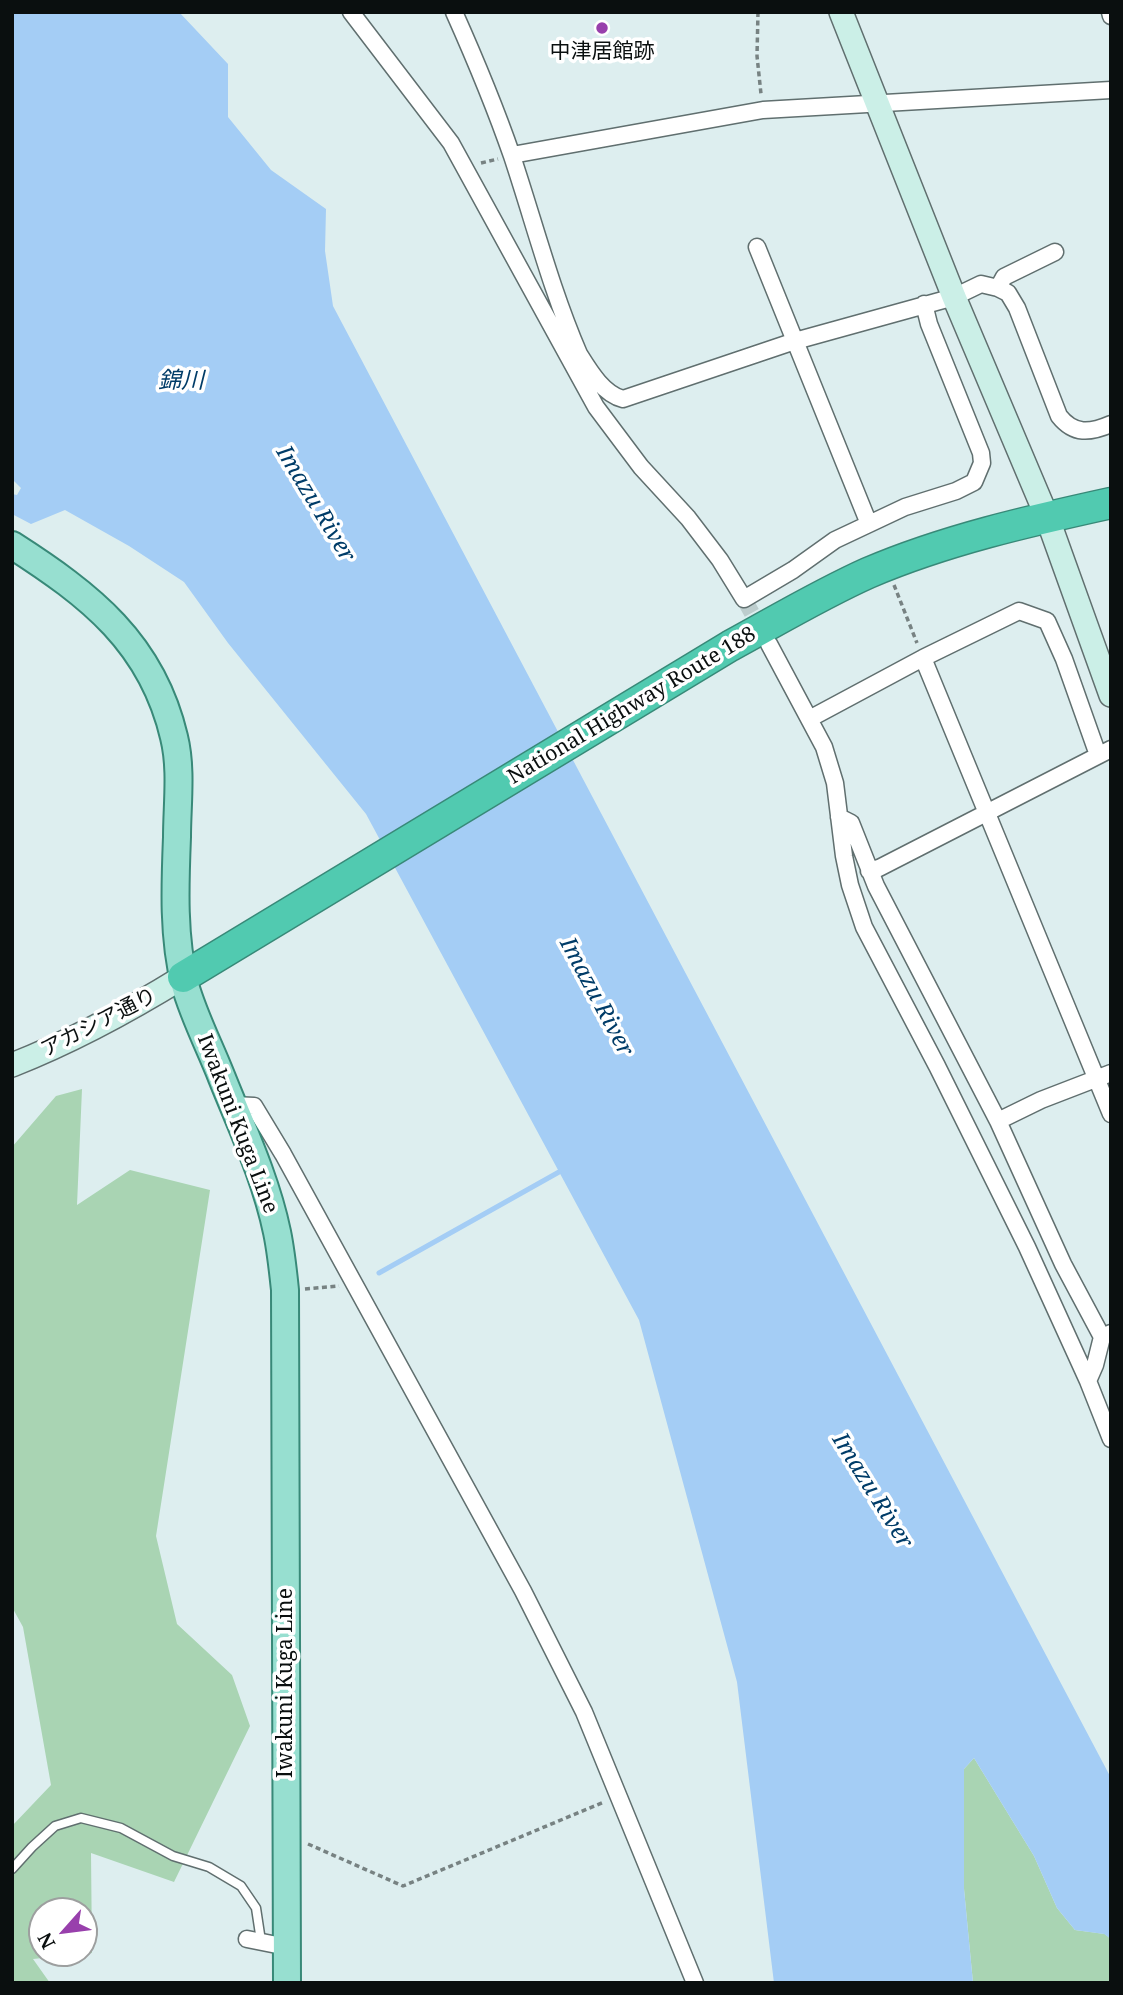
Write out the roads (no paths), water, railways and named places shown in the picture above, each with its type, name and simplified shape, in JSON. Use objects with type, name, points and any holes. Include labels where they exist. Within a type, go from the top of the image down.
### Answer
[{"type":"highway","name":"National Highway Route 188","points":[[183,977],[711,658],[811,602],[867,574],[930,549],[1047,517],[1111,503]]},
{"type":"main road","name":"Iwakuni Kuga Line","points":[[12,545],[96,605],[122,631],[162,700],[174,738],[177,767],[175,887],[183,977],[191,1007],[264,1185],[277,1231],[285,1290],[287,1983]]},
{"type":"street","points":[[351,12],[436,123],[466,168],[574,356],[596,407],[615,436],[688,518],[720,560],[744,599],[793,570],[823,548],[869,524],[905,507],[956,491],[974,482],[982,463],[981,453],[929,324],[924,304]]},
{"type":"street","points":[[454,12],[512,156],[574,356],[614,397],[623,399],[795,341],[954,297],[981,284],[1008,293],[1017,308],[1059,416],[1068,427],[1081,432],[1111,424]]},
{"type":"street","points":[[841,12],[954,297],[1047,517],[1111,695]]},
{"type":"street","points":[[512,156],[763,110],[1111,90]]},
{"type":"street","points":[[757,247],[869,524]]},
{"type":"street","points":[[998,288],[1004,277],[1055,252]]},
{"type":"street","points":[[811,718],[923,658],[1019,611],[1047,621],[1104,752],[869,871]]},
{"type":"street","points":[[769,644],[811,718],[824,747],[835,783],[850,885],[864,928],[937,1066],[1027,1247],[1088,1381],[1111,1439]]},
{"type":"street","points":[[923,658],[987,813],[1104,1076],[1111,1114]]},
{"type":"street","points":[[839,817],[851,823],[869,871],[998,1121],[1063,1264],[1106,1335],[1088,1381]]},
{"type":"street","name":"アカシア通り","points":[[12,1065],[63,1045],[183,977]]},
{"type":"street","points":[[998,1121],[1041,1100],[1104,1076]]},
{"type":"street","points":[[233,1105],[254,1106],[356,1285],[523,1591],[584,1712],[695,1983]]},
{"type":"street","points":[[254,1940],[287,1947]]},
{"type":"lane","points":[[12,1869],[55,1826],[81,1818],[121,1828],[173,1856],[209,1867],[241,1886],[256,1908],[254,1940]]},
{"type":"water","name":"錦川","points":[[12,12],[179,12],[228,64],[228,117],[271,170],[326,209],[325,251],[333,306],[1111,1778],[1111,1939],[1104,1934],[1075,1930],[1057,1908],[1034,1856],[974,1758],[964,1769],[964,1889],[973,1983],[774,1983],[737,1682],[639,1320],[366,814],[228,643],[184,582],[129,546],[65,510],[31,524],[12,514],[12,494],[17,495],[21,488],[12,479]]},
{"type":"waterway","points":[[379,1273],[559,1172]]},
{"type":"tunnel","points":[[744,599],[764,635]]},
{"type":"place","name":"中津居館跡","points":[[602,28]]},
{"type":"water label","name":"Imazu River","points":[[315,504]]},
{"type":"water label","name":"Imazu River","points":[[596,997]]},
{"type":"water label","name":"Imazu River","points":[[872,1491]]}]
